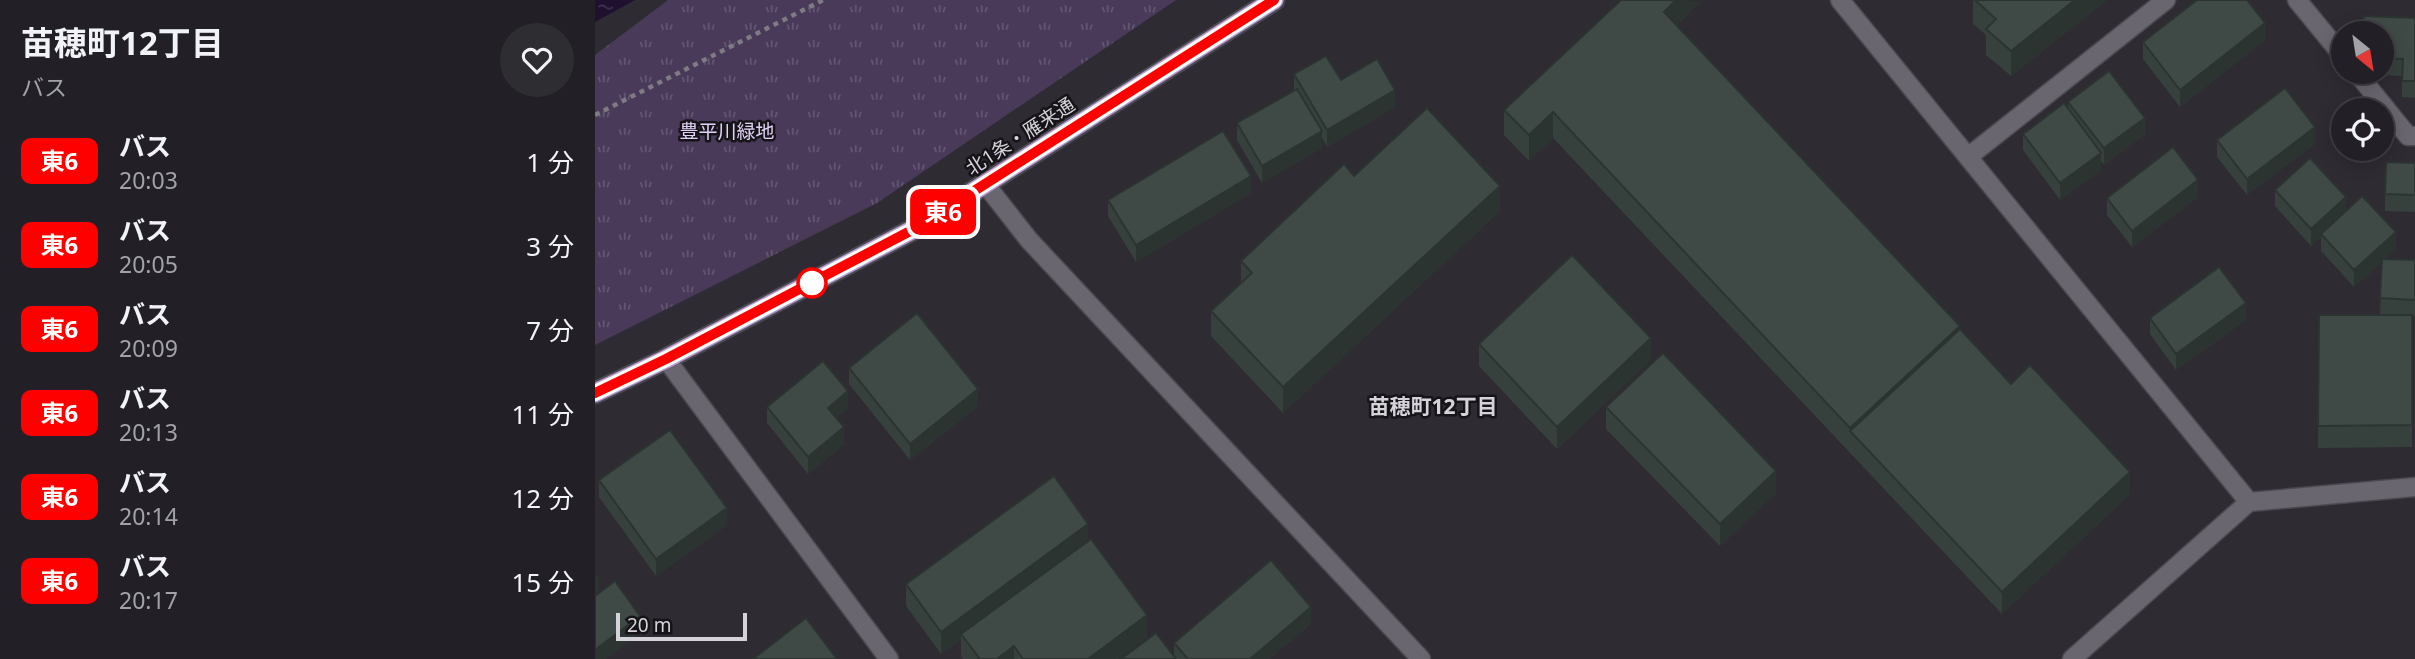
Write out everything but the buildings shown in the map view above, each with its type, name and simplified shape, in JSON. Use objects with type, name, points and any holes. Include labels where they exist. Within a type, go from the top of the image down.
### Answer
[{"type":"highway","name":"北1条・雁来通","points":[[595,393],[666,359],[916,228],[1274,0]]},
{"type":"street","points":[[1840,0],[2249,502]]},
{"type":"street","points":[[1968,157],[2166,0]]},
{"type":"street","points":[[2297,0],[2331,41]]},
{"type":"street","points":[[2366,84],[2408,136],[2415,136]]},
{"type":"street","points":[[986,185],[1029,240],[1421,659]]},
{"type":"street","points":[[666,359],[889,659]]},
{"type":"street","points":[[2073,659],[2249,502],[2415,487]]},
{"type":"path","points":[[595,115],[823,0]]},
{"type":"green space","name":"豊平川緑地","points":[[668,0],[1176,0],[877,203],[595,345],[595,55]]},
{"type":"water","points":[[595,0],[635,0],[595,22]]},
{"type":"bus line","name":"東6","points":[[595,393],[666,359],[916,228],[1274,0]]},
{"type":"district","name":"苗穂町12丁目","points":[[1433,406]]}]
